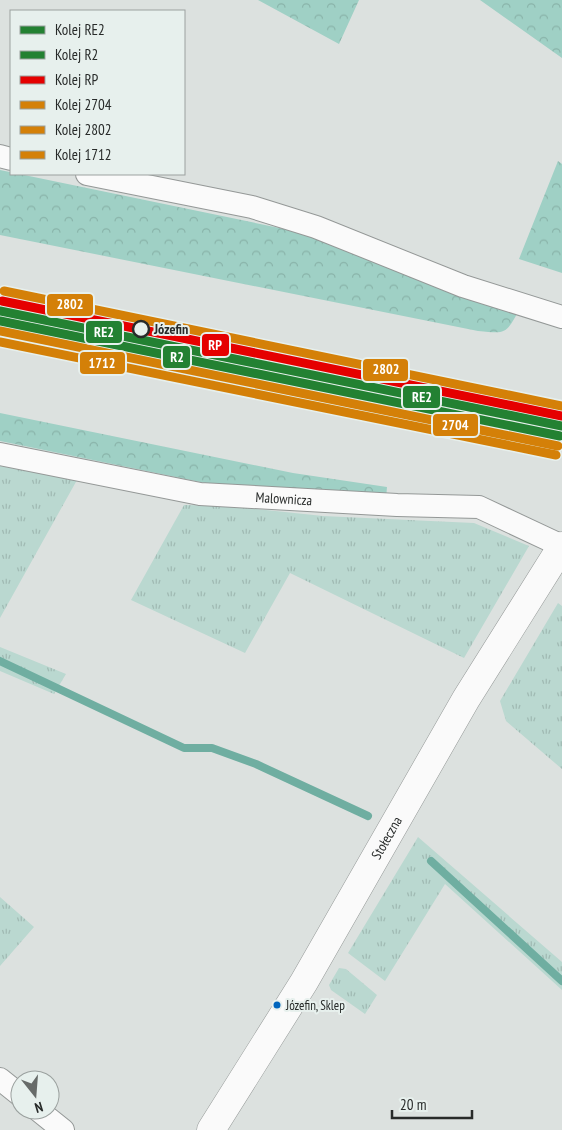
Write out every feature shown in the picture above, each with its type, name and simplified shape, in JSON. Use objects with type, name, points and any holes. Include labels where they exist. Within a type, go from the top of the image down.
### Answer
[{"type":"street","points":[[92,175],[262,210],[316,227],[463,286],[562,317]]},
{"type":"street","name":"Malownicza","points":[[0,454],[200,494],[397,505],[479,507],[562,546]]},
{"type":"street","name":"Stołeczna","points":[[211,1130],[304,982],[466,699],[562,546]]},
{"type":"street","points":[[0,1078],[10,1086]]},
{"type":"street","points":[[50,1120],[63,1130]]},
{"type":"green space","points":[[258,0],[359,0],[339,44]]},
{"type":"green space","points":[[480,0],[562,0],[562,58]]},
{"type":"green space","points":[[558,161],[562,164],[562,273],[519,259]]},
{"type":"green space","points":[[0,170],[10,172],[10,175],[24,175],[294,231],[518,312],[510,325],[503,331],[478,331],[0,235]]},
{"type":"green space","points":[[0,413],[293,473],[387,487],[386,499],[210,484],[0,441]]},
{"type":"green space","points":[[0,466],[77,480],[0,618]]},
{"type":"green space","points":[[184,505],[227,506],[323,516],[474,523],[529,546],[464,658],[290,573],[245,653],[131,600]]},
{"type":"green space","points":[[558,603],[562,606],[562,769],[506,721],[500,701]]},
{"type":"green space","points":[[0,647],[66,674],[54,694],[0,671]]},
{"type":"green space","points":[[418,837],[562,962],[562,990],[445,884],[385,981],[348,953]]},
{"type":"green space","points":[[0,897],[34,927],[0,966]]},
{"type":"green space","points":[[339,968],[346,969],[377,995],[365,1014],[331,990],[329,985]]},
{"type":"waterway","points":[[0,661],[184,748],[212,748],[256,764],[368,816]]},
{"type":"waterway","points":[[431,861],[562,981]]},
{"type":"rail line","name":"2802","points":[[4,291],[562,406]]},
{"type":"rail line","name":"RP","points":[[2,301],[562,416]]},
{"type":"rail line","name":"RE2","points":[[0,311],[562,426]]},
{"type":"rail line","name":"R2","points":[[0,321],[560,436]]},
{"type":"rail line","name":"2704","points":[[0,331],[558,446]]},
{"type":"rail line","name":"1712","points":[[0,342],[556,455]]},
{"type":"place","name":"Józefin","points":[[141,329]]},
{"type":"place","name":"Józefin, Sklep","points":[[277,1005]]}]
